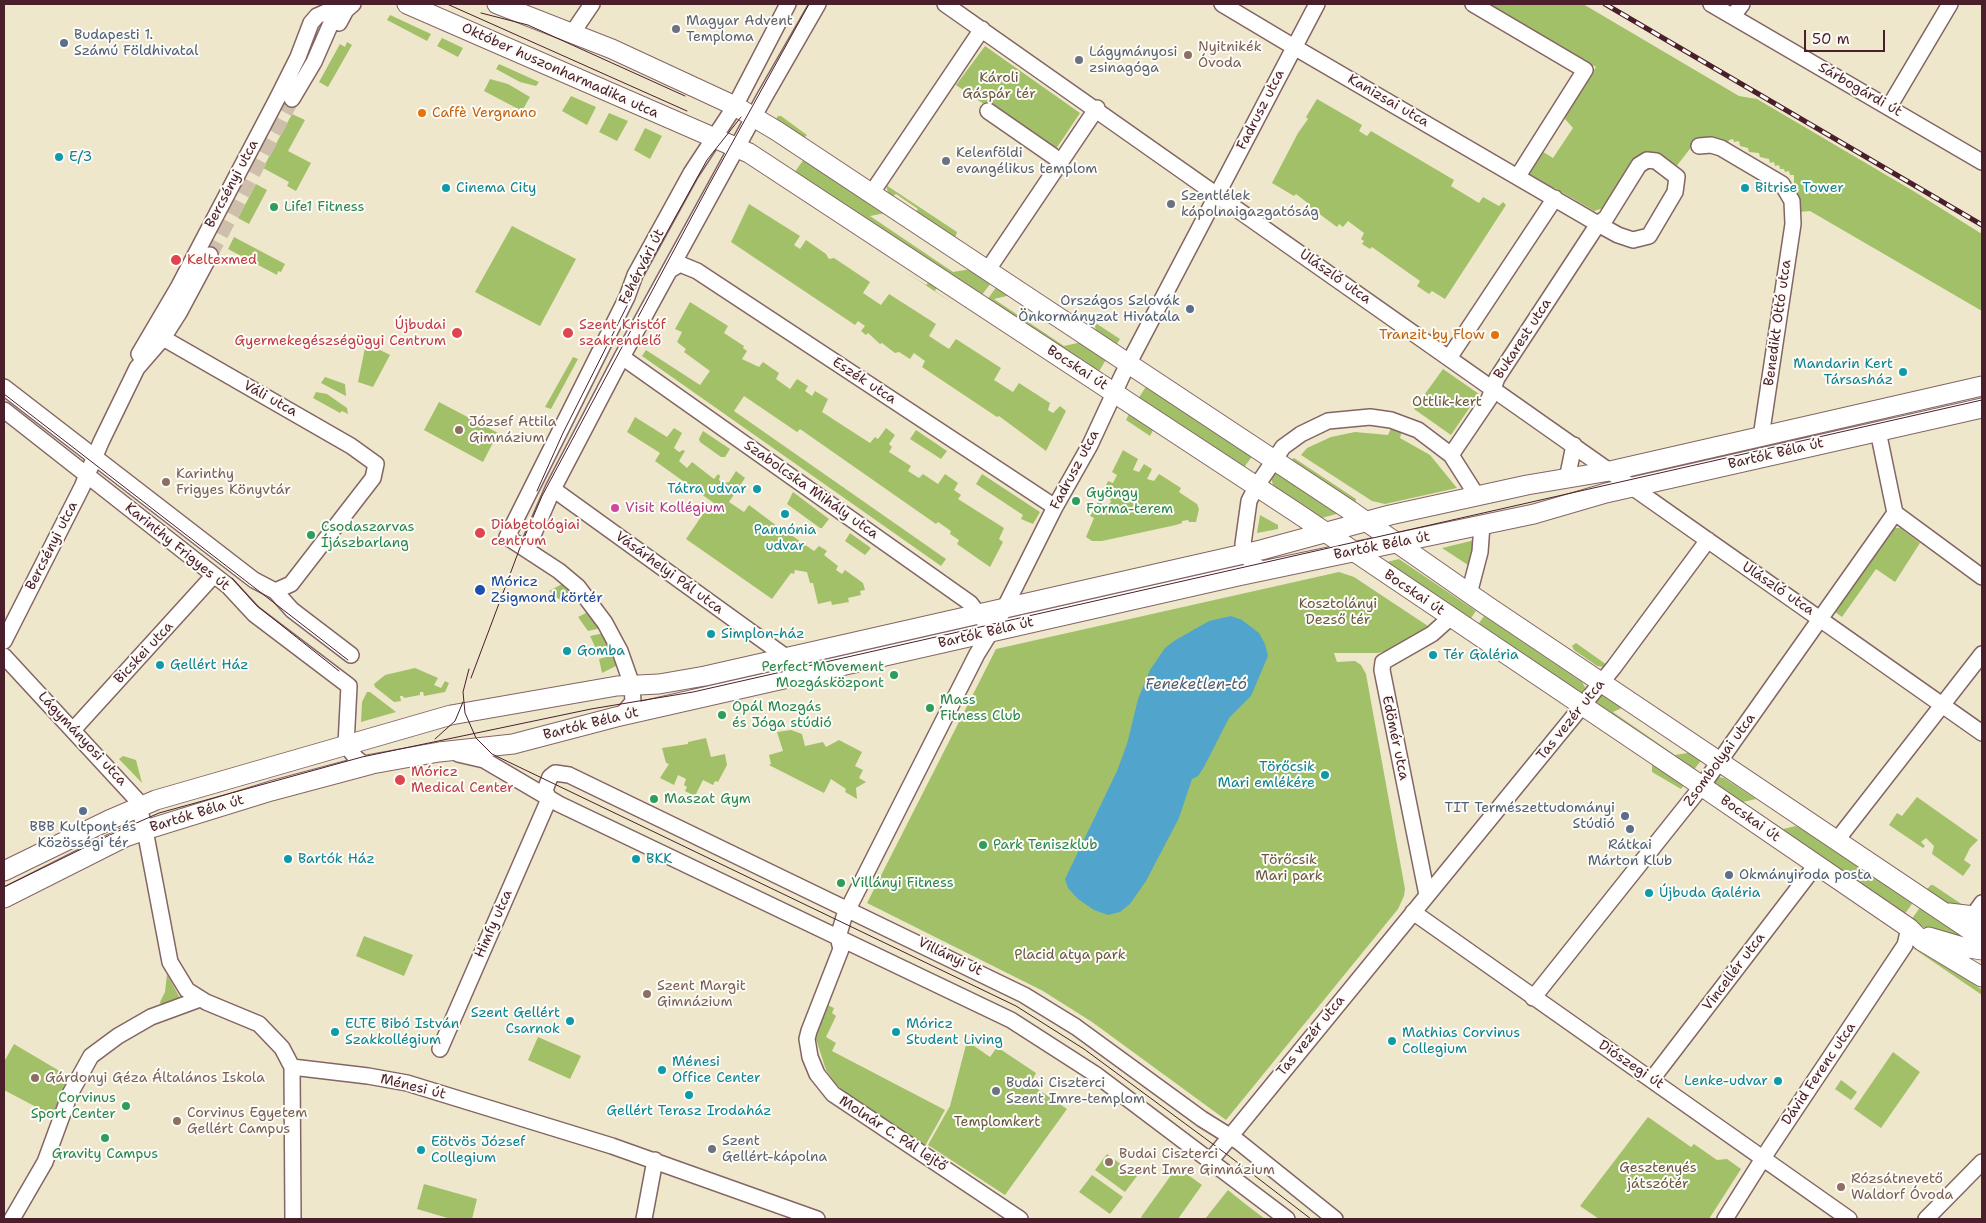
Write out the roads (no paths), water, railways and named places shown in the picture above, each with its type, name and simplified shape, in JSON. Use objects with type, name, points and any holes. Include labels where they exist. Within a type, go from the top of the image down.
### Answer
[{"type":"main road","name":"Október huszonharmadika utca","points":[[407,4],[688,127],[718,130]]},
{"type":"main road","points":[[497,4],[574,32],[735,106],[753,117],[988,270],[1367,522],[1469,594],[1720,760],[1982,938]]},
{"type":"main road","name":"Bocskai út","points":[[718,130],[738,146],[1328,534],[1702,786],[1909,928],[1922,941],[1982,977]]},
{"type":"main road","name":"Bartók Béla út","points":[[4,871],[140,806],[451,715],[632,685],[659,684],[686,679],[1245,554],[1477,496],[1610,471],[1982,386]]},
{"type":"main road","name":"Bartók Béla út","points":[[4,898],[125,837],[270,792],[366,766],[439,752],[513,744],[620,717],[1265,570],[1534,514],[1632,486],[1982,408]]},
{"type":"main road","points":[[1328,534],[1358,536],[1396,544]]},
{"type":"main road","points":[[1942,911],[1979,912]]},
{"type":"main road","points":[[1909,928],[1944,942],[1982,950]]},
{"type":"street","name":"Bercsényi utca","points":[[292,99],[346,10],[353,4]]},
{"type":"street","points":[[574,32],[592,4]]},
{"type":"street","name":"Fehérvári út","points":[[527,549],[507,537],[627,297],[635,275],[691,173],[735,106],[788,4]]},
{"type":"street","name":"Fehérvári út","points":[[553,489],[622,357],[753,117],[818,4]]},
{"type":"street","points":[[945,4],[1097,108],[988,270]]},
{"type":"street","name":"Kanizsai utca","points":[[1222,4],[1555,198]]},
{"type":"street","name":"Fadrusz utca","points":[[838,937],[841,922],[848,908],[1055,507],[1090,446],[1128,364],[1219,194],[1317,4]]},
{"type":"street","points":[[1473,4],[1585,70],[1518,176]]},
{"type":"street","name":"Sárbogárdi út","points":[[1711,4],[1738,10],[1889,107],[1982,162]]},
{"type":"street","points":[[1889,107],[1950,4]]},
{"type":"street","name":"Bercsényi utca","points":[[314,62],[337,8]]},
{"type":"street","name":"Bercsényi utca","points":[[137,368],[138,355],[179,286],[298,57],[311,24],[318,16],[337,8]]},
{"type":"street","points":[[871,194],[982,28]]},
{"type":"street","name":"Ulászló utca","points":[[1097,108],[1982,733]]},
{"type":"street","points":[[988,111],[1053,156]]},
{"type":"street","points":[[718,130],[753,117]]},
{"type":"street","name":"Benedikt Ottó utca","points":[[1699,146],[1711,145],[1721,148],[1782,184],[1792,201],[1793,210],[1761,437]]},
{"type":"street","name":"Bukarest utca","points":[[1451,455],[1489,399],[1497,378],[1598,224],[1606,218],[1642,162],[1656,161],[1677,177],[1675,192],[1651,233],[1646,238],[1633,240],[1627,238],[1598,224],[1555,198]]},
{"type":"street","points":[[1449,358],[1555,198]]},
{"type":"street","name":"Bercsényi utca","points":[[4,641],[87,475],[137,368],[163,338],[179,313],[210,255]]},
{"type":"street","name":"Eszék utca","points":[[670,270],[680,264],[697,271],[1055,507]]},
{"type":"street","name":"Váli utca","points":[[163,338],[352,446],[376,464],[373,478],[291,584],[275,591]]},
{"type":"street","name":"Szabolcska Mihály utca","points":[[622,357],[970,603],[980,614],[990,632]]},
{"type":"street","name":"Karinthy Frigyes út","points":[[4,387],[254,580],[275,591],[292,610],[351,655]]},
{"type":"street","name":"Karinthy Frigyes út","points":[[4,410],[228,586],[254,614],[348,686],[346,745]]},
{"type":"street","points":[[1265,570],[1254,565],[1245,554],[1243,544],[1249,501],[1256,486],[1273,460],[1288,442],[1315,426],[1328,421],[1355,417],[1381,418],[1406,424],[1440,445],[1451,455],[1473,486],[1477,496]]},
{"type":"street","points":[[1878,431],[1895,513],[1982,577]]},
{"type":"street","points":[[1567,479],[1574,445]]},
{"type":"street","points":[[553,489],[527,549],[578,587],[595,608],[620,651],[632,685],[633,702],[620,717]]},
{"type":"street","name":"Vásárhelyi Pál utca","points":[[553,489],[786,657]]},
{"type":"street","name":"Zsombolyai utca","points":[[1534,998],[1702,786],[1895,513]]},
{"type":"street","points":[[1469,594],[1480,552],[1482,525]]},
{"type":"street","name":"Tas vezér utca","points":[[1211,1160],[1583,706],[1708,540]]},
{"type":"street","name":"Bicskei utca","points":[[73,730],[214,575]]},
{"type":"street","name":"Edömér utca","points":[[1427,895],[1382,672],[1383,662],[1432,634],[1451,617]]},
{"type":"street","points":[[1837,840],[1982,654]]},
{"type":"street","name":"Lágymányosi utca","points":[[4,656],[134,794],[140,806],[146,830]]},
{"type":"street","points":[[346,745],[360,762],[366,766]]},
{"type":"street","name":"Villányi út","points":[[439,752],[468,755],[484,760],[549,799],[978,1002],[1033,1033],[1095,1074],[1287,1219]]},
{"type":"street","name":"Villányi út","points":[[549,799],[545,790],[547,781],[556,773],[561,773],[848,908],[1046,1007],[1230,1136],[1335,1219]]},
{"type":"street","name":"Himfy utca","points":[[440,1049],[549,799]]},
{"type":"street","points":[[146,830],[170,962],[187,990],[200,999],[245,1018],[267,1031],[282,1048],[292,1067],[292,1219]]},
{"type":"street","name":"Vincellér utca","points":[[1652,1080],[1816,865]]},
{"type":"street","name":"Diószegi út","points":[[1413,912],[1849,1219]]},
{"type":"street","name":"Dávid Ferenc utca","points":[[1725,1219],[1905,945],[1909,928]]},
{"type":"street","name":"Molnár C. Pál lejtő","points":[[838,937],[841,949],[814,1014],[807,1039],[810,1057],[817,1074],[833,1094],[845,1104],[930,1158],[1020,1219]]},
{"type":"street","points":[[12,1219],[45,1162],[73,1086],[91,1056],[112,1040],[151,1017],[200,999]]},
{"type":"street","name":"Ménesi út","points":[[292,1067],[343,1072],[407,1083],[656,1160],[817,1219]]},
{"type":"street","points":[[644,1219],[656,1160]]},
{"type":"street","points":[[1926,1219],[1982,1162]]},
{"type":"water","name":"Feneketlen-tó","points":[[1231,616],[1242,620],[1259,633],[1265,644],[1268,656],[1251,696],[1229,718],[1204,767],[1198,776],[1192,779],[1179,818],[1146,881],[1130,904],[1120,912],[1108,915],[1094,910],[1078,899],[1068,888],[1065,879],[1117,771],[1127,744],[1138,699],[1150,670],[1165,648],[1174,641],[1209,621]]},
{"type":"tunnel","points":[[210,255],[292,99]]},
{"type":"tram line","points":[[447,4],[687,111]]},
{"type":"tram line","points":[[471,678],[521,545],[542,496],[710,183],[809,4]]},
{"type":"tram line","points":[[481,13],[528,25],[685,96]]},
{"type":"tram line","points":[[537,491],[563,433],[636,288],[707,160],[741,117]]},
{"type":"tram line","points":[[4,394],[348,660]]},
{"type":"tram line","points":[[4,887],[159,813],[362,757],[591,709],[693,692],[1982,400]]},
{"type":"tram line","points":[[232,578],[256,605],[339,671]]},
{"type":"tram line","points":[[469,669],[463,692],[465,713],[476,738],[492,754],[1016,1006],[1084,1049],[1311,1219]]},
{"type":"tram line","points":[[435,739],[455,721],[463,702]]},
{"type":"railway","points":[[1605,4],[1982,225]]},
{"type":"place","name":"Magyar Advent Temploma","points":[[676,29]]},
{"type":"place","name":"Budapesti 1. Számú Földhivatal","points":[[64,43]]},
{"type":"place","name":"Nyitnikék Óvoda","points":[[1188,55]]},
{"type":"place","name":"Lágymányosi zsinagóga","points":[[1079,60]]},
{"type":"place","name":"Caffè Vergnano","points":[[422,113]]},
{"type":"place","name":"E/3","points":[[59,157]]},
{"type":"place","name":"Kelenföldi evangélikus templom","points":[[946,161]]},
{"type":"place","name":"Cinema City","points":[[446,188]]},
{"type":"place","name":"Bitrise Tower","points":[[1745,188]]},
{"type":"place","name":"Szentlélek kápolnaigazgatóság","points":[[1171,204]]},
{"type":"place","name":"Life1 Fitness","points":[[274,207]]},
{"type":"place","name":"Keltexmed","points":[[176,260]]},
{"type":"place","name":"Országos Szlovák Önkormányzat Hivatala","points":[[1190,309]]},
{"type":"place","name":"Újbudai Gyermekegészségügyi Centrum","points":[[457,333]]},
{"type":"place","name":"Szent Kristóf szakrendelő","points":[[568,333]]},
{"type":"place","name":"Tranzit by Flow","points":[[1495,335]]},
{"type":"place","name":"Mandarin Kert Társasház","points":[[1903,372]]},
{"type":"place","name":"József Attila Gimnázium","points":[[459,430]]},
{"type":"place","name":"Karinthy Frigyes Könyvtár","points":[[166,482]]},
{"type":"place","name":"Tátra udvar","points":[[757,489]]},
{"type":"place","name":"Gyöngy Forma-terem","points":[[1076,501]]},
{"type":"place","name":"Visit Kollégium","points":[[615,508]]},
{"type":"place","name":"Pannónia udvar","points":[[785,514]]},
{"type":"place","name":"Diabetológiai centrum","points":[[480,533]]},
{"type":"place","name":"Csodaszarvas Íjászbarlang","points":[[311,535]]},
{"type":"place","name":"Móricz Zsigmond körtér","points":[[480,590]]},
{"type":"place","name":"Simplon-ház","points":[[711,634]]},
{"type":"place","name":"Gomba","points":[[567,651]]},
{"type":"place","name":"Tér Galéria","points":[[1433,655]]},
{"type":"place","name":"Gellért Ház","points":[[160,665]]},
{"type":"place","name":"Perfect Movement Mozgásközpont","points":[[894,675]]},
{"type":"place","name":"Mass Fitness Club","points":[[930,708]]},
{"type":"place","name":"Opál Mozgás és Jóga stúdió","points":[[722,715]]},
{"type":"place","name":"Törőcsik Mari emlékére","points":[[1325,775]]},
{"type":"place","name":"Móricz Medical Center","points":[[400,780]]},
{"type":"place","name":"Maszat Gym","points":[[654,799]]},
{"type":"place","name":"BBB Kultpont és Közösségi tér","points":[[83,811]]},
{"type":"place","name":"TIT Természettudományi Stúdió","points":[[1625,816]]},
{"type":"place","name":"Rátkai Márton Klub","points":[[1630,829]]},
{"type":"place","name":"Park Teniszklub","points":[[983,845]]},
{"type":"place","name":"Bartók Ház","points":[[288,859]]},
{"type":"place","name":"BKK","points":[[636,859]]},
{"type":"place","name":"Okmányiroda posta","points":[[1729,875]]},
{"type":"place","name":"Villányi Fitness","points":[[841,883]]},
{"type":"place","name":"Újbuda Galéria","points":[[1649,893]]},
{"type":"place","name":"Szent Margit Gimnázium","points":[[647,994]]},
{"type":"place","name":"Szent Gellért Csarnok","points":[[570,1021]]},
{"type":"place","name":"ELTE Bibó István Szakkollégium","points":[[335,1032]]},
{"type":"place","name":"Móricz Student Living","points":[[896,1032]]},
{"type":"place","name":"Mathias Corvinus Collegium","points":[[1392,1041]]},
{"type":"place","name":"Ménesi Office Center","points":[[662,1070]]},
{"type":"place","name":"Gárdonyi Géza Általános Iskola","points":[[35,1078]]},
{"type":"place","name":"Lenke-udvar","points":[[1778,1081]]},
{"type":"place","name":"Budai Ciszterci Szent Imre-templom","points":[[996,1091]]},
{"type":"place","name":"Gellért Terasz Irodaház","points":[[689,1095]]},
{"type":"place","name":"Corvinus Sport Center","points":[[126,1106]]},
{"type":"place","name":"Corvinus Egyetem Gellért Campus","points":[[177,1121]]},
{"type":"place","name":"Gravity Campus","points":[[105,1138]]},
{"type":"place","name":"Szent Gellért-kápolna","points":[[712,1149]]},
{"type":"place","name":"Eötvös József Collegium","points":[[421,1150]]},
{"type":"place","name":"Budai Ciszterci Szent Imre Gimnázium","points":[[1109,1162]]},
{"type":"place","name":"Rózsátnevető Waldorf Óvoda","points":[[1841,1187]]},
{"type":"park label","name":"Károli Gáspár tér","points":[[999,86]]},
{"type":"park label","name":"Ottlik-kert","points":[[1447,402]]},
{"type":"park label","name":"Kosztolányi Dezső tér","points":[[1338,612]]},
{"type":"park label","name":"Törőcsik Mari park","points":[[1289,868]]},
{"type":"park label","name":"Placid atya park","points":[[1070,955]]},
{"type":"park label","name":"Templomkert","points":[[997,1122]]},
{"type":"park label","name":"Gesztenyés játszótér","points":[[1658,1176]]}]
